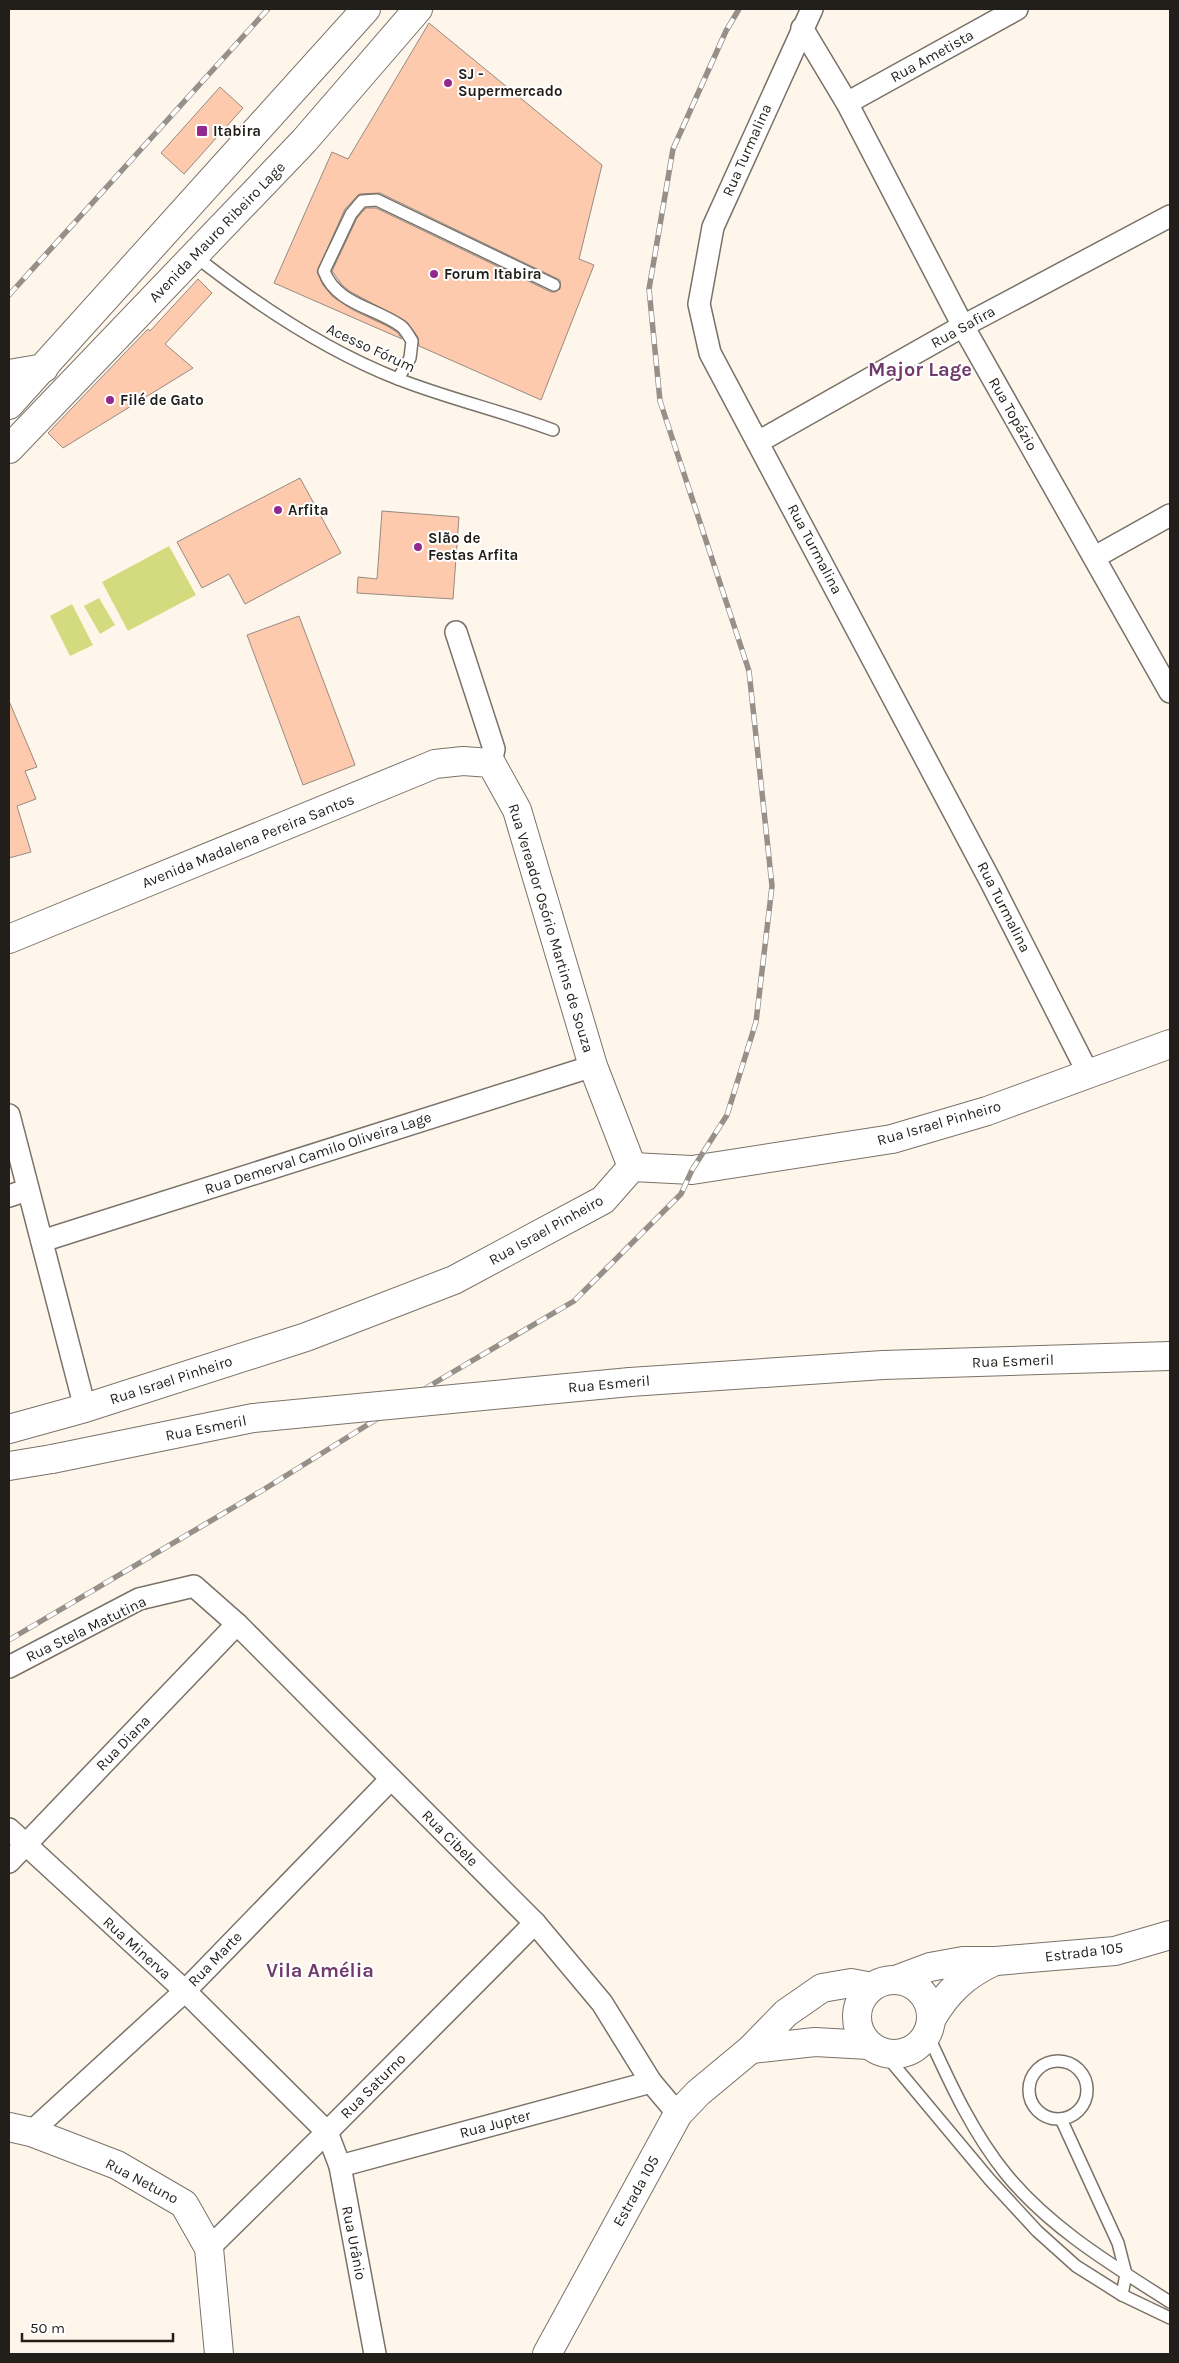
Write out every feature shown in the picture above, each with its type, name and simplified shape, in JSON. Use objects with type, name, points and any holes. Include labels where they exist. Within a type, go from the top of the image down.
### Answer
[{"type":"street","points":[[9,405],[366,9]]},
{"type":"street","name":"Avenida Mauro Ribeiro Lage","points":[[9,449],[304,141],[418,9]]},
{"type":"street","name":"Rua Turmalina","points":[[812,9],[713,227],[698,304],[710,353],[991,882],[1088,1073]]},
{"type":"street","name":"Rua Ametista","points":[[847,103],[1017,9]]},
{"type":"street","name":"Rua Topázio","points":[[800,32],[847,103],[963,326],[1170,692]]},
{"type":"street","name":"Rua Safira","points":[[758,442],[963,326],[1170,216]]},
{"type":"street","points":[[9,374],[44,368]]},
{"type":"street","points":[[1095,557],[1170,514]]},
{"type":"street","name":"Rua Vereador Osório Martins de Souza","points":[[456,632],[494,749],[491,763],[517,810],[593,1066],[632,1167]]},
{"type":"street","name":"Avenida Madalena Pereira Santos","points":[[9,939],[435,764],[463,761],[491,763]]},
{"type":"street","name":"Rua Israel Pinheiro","points":[[9,1429],[85,1408],[306,1337],[454,1280],[603,1200],[632,1167],[692,1170],[892,1139],[988,1111],[1170,1044]]},
{"type":"street","name":"Rua Demerval Camilo Oliveira Lage","points":[[42,1241],[593,1066]]},
{"type":"street","points":[[9,1116],[18,1193],[42,1241],[85,1408]]},
{"type":"street","name":"Rua Esmeril","points":[[9,1466],[253,1418],[630,1382],[883,1365],[1170,1356]]},
{"type":"street","name":"Rua Cibele","points":[[194,1586],[237,1624],[534,1923],[602,2003],[651,2082],[678,2114]]},
{"type":"street","name":"Rua Stela Matutina","points":[[9,1667],[140,1600],[194,1586]]},
{"type":"street","name":"Rua Diana","points":[[9,1862],[237,1624]]},
{"type":"street","name":"Rua Marte","points":[[20,2129],[185,1991],[391,1779]]},
{"type":"street","name":"Rua Minerva","points":[[9,1829],[185,1991],[327,2132]]},
{"type":"street","name":"Rua Saturno","points":[[208,2248],[327,2132],[534,1923]]},
{"type":"street","name":"Estrada 105","points":[[898,1980],[930,1967],[963,1961],[996,1961],[1115,1950],[1170,1935]]},
{"type":"street","name":"Estrada 105","points":[[930,2026],[943,1999],[958,1983],[976,1970],[996,1961]]},
{"type":"street","points":[[751,2049],[815,2042],[877,2049],[901,2054],[917,2047],[930,2026],[928,2000],[915,1986],[898,1980],[884,1980],[872,1987],[861,1999],[856,2016],[860,2032],[877,2049]]},
{"type":"street","name":"Estrada 105","points":[[548,2354],[678,2114],[698,2093],[751,2049],[786,2013],[822,1988],[850,1983],[872,1987]]},
{"type":"street","name":"Rua Jupter","points":[[340,2166],[651,2082]]},
{"type":"street","name":"Rua Netuno","points":[[20,2129],[116,2165],[184,2204],[208,2248],[219,2354]]},
{"type":"street","name":"Rua Urânio","points":[[327,2132],[340,2166],[375,2354]]},
{"type":"lane","points":[[398,379],[410,358],[412,341],[402,326],[339,294],[328,284],[324,271],[351,214],[362,201],[377,200],[554,285]]},
{"type":"lane","name":"Acesso Fórum","points":[[195,256],[280,319],[322,343],[398,379],[553,430]]},
{"type":"lane","points":[[930,2026],[964,2112],[1006,2174],[1052,2222],[1126,2274],[1170,2302]]},
{"type":"lane","points":[[877,2049],[990,2180],[1037,2231],[1076,2266],[1122,2295],[1170,2318]]},
{"type":"lane","points":[[1056,2062],[1072,2065],[1084,2076],[1087,2084],[1086,2100],[1082,2108],[1069,2118],[1061,2119],[1052,2119],[1038,2111],[1030,2097],[1031,2080],[1035,2073],[1041,2067],[1056,2062]]},
{"type":"lane","points":[[1061,2119],[1118,2243],[1126,2274],[1122,2295]]},
{"type":"shaded area","points":[[169,546],[196,595],[128,631],[102,582]]},
{"type":"shaded area","points":[[99,598],[115,625],[100,634],[84,606]]},
{"type":"shaded area","points":[[72,604],[93,645],[70,656],[50,616]]},
{"type":"building","points":[[429,23],[602,165],[579,259],[594,265],[541,400],[419,346],[418,337],[407,322],[351,292],[342,285],[332,271],[357,218],[366,208],[376,208],[551,292],[560,289],[560,280],[380,193],[359,194],[345,209],[317,272],[323,285],[333,297],[353,310],[397,332],[402,339],[274,283],[332,152],[348,159]]},
{"type":"building","name":"Itabira","points":[[220,87],[243,108],[184,174],[161,153]]},
{"type":"building","name":"Filé de Gato","points":[[198,279],[212,293],[165,344],[193,368],[63,448],[48,433],[148,329],[150,331]]},
{"type":"building","name":"Arfita","points":[[300,478],[341,553],[245,604],[229,574],[202,588],[177,542]]},
{"type":"building","name":"Slão de Festas Arfita","points":[[382,511],[459,517],[453,599],[357,593],[358,577],[377,579]]},
{"type":"building","points":[[299,616],[355,765],[303,785],[247,635]]},
{"type":"building","points":[[9,701],[37,767],[25,771],[36,799],[17,806],[31,852],[9,858]]},
{"type":"railway","points":[[9,295],[268,9]]},
{"type":"railway","points":[[9,1640],[263,1490],[441,1379],[574,1301],[681,1194],[692,1170],[727,1115],[756,1022],[772,886],[749,671],[660,401],[649,289],[673,149],[726,31],[739,9]]},
{"type":"place","name":"SJ - Supermercado","points":[[448,83]]},
{"type":"place","name":"Itabira","points":[[202,131]]},
{"type":"place","name":"Forum Itabira","points":[[434,274]]},
{"type":"place","name":"Filé de Gato","points":[[110,400]]},
{"type":"place","name":"Arfita","points":[[278,510]]},
{"type":"place","name":"Slão de Festas Arfita","points":[[418,547]]},
{"type":"district","name":"Major Lage","points":[[920,369]]},
{"type":"district","name":"Vila Amélia","points":[[320,1970]]}]
